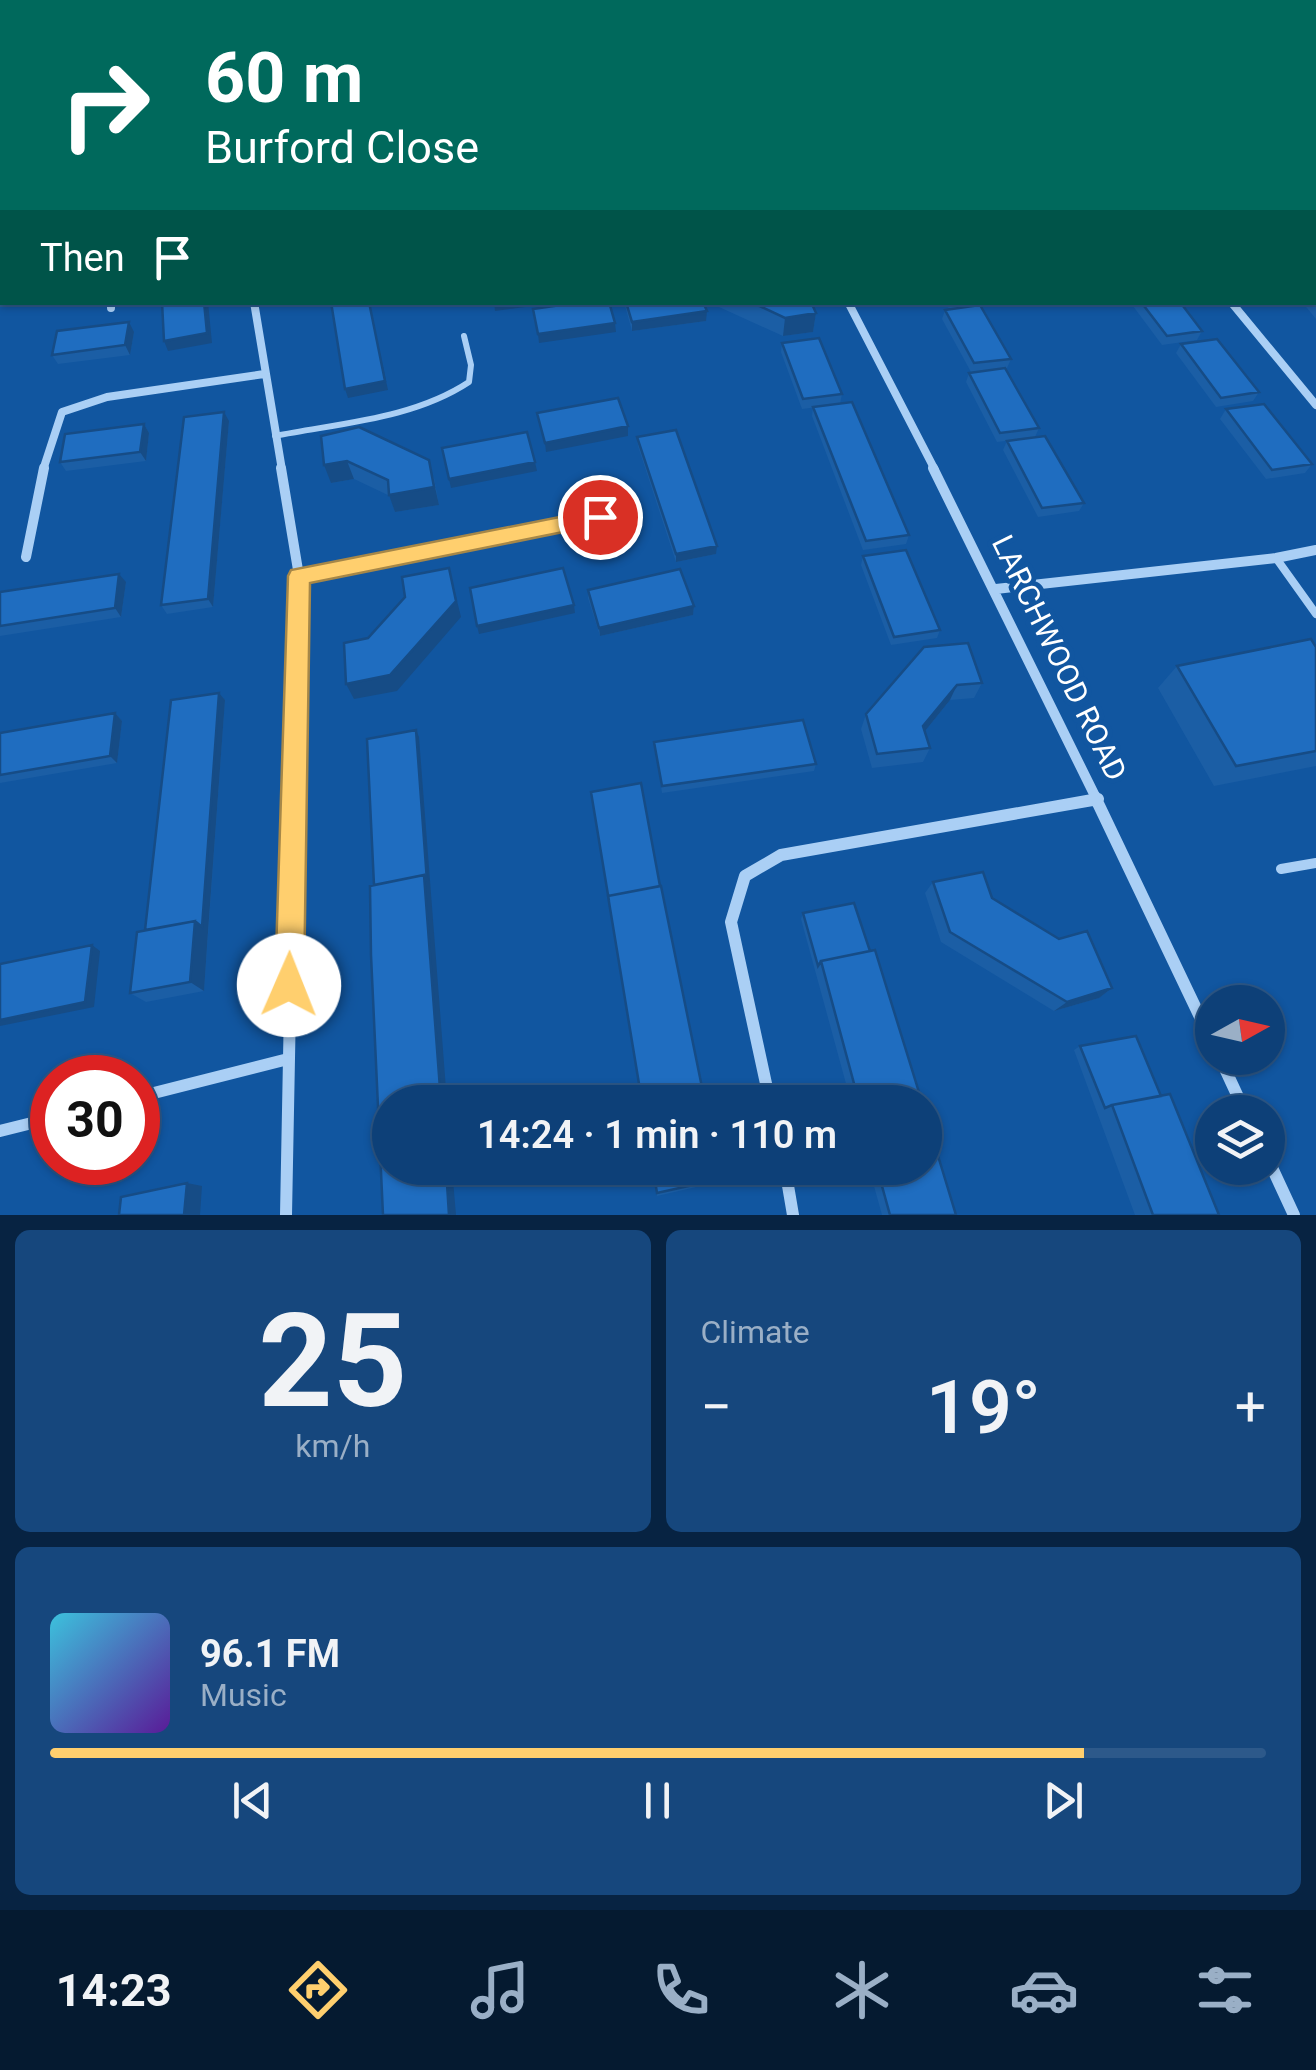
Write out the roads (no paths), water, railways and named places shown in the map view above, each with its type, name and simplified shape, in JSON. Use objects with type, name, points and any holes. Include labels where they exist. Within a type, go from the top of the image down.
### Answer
[{"type":"street","points":[[254,305],[299,576],[286,1215]]},
{"type":"street","name":"LARCHWOOD ROAD","points":[[850,305],[996,589],[1195,1006]]},
{"type":"street","points":[[1234,305],[1316,404]]},
{"type":"street","points":[[26,557],[47,450],[62,412],[107,398],[264,374]]},
{"type":"street","points":[[299,576],[600,517]]},
{"type":"street","points":[[996,589],[1276,558],[1316,550]]},
{"type":"street","points":[[766,1085],[731,922],[745,876],[781,855],[1098,798]]},
{"type":"street","points":[[160,1091],[288,1059]]},
{"type":"street","points":[[0,1131],[30,1124]]},
{"type":"street","points":[[788,1185],[793,1215]]},
{"type":"street","points":[[1280,1185],[1294,1215]]},
{"type":"lane","points":[[275,436],[432,402],[458,391],[469,382],[471,364],[464,336]]},
{"type":"lane","points":[[1276,558],[1316,614]]},
{"type":"lane","points":[[1281,869],[1316,863]]}]
